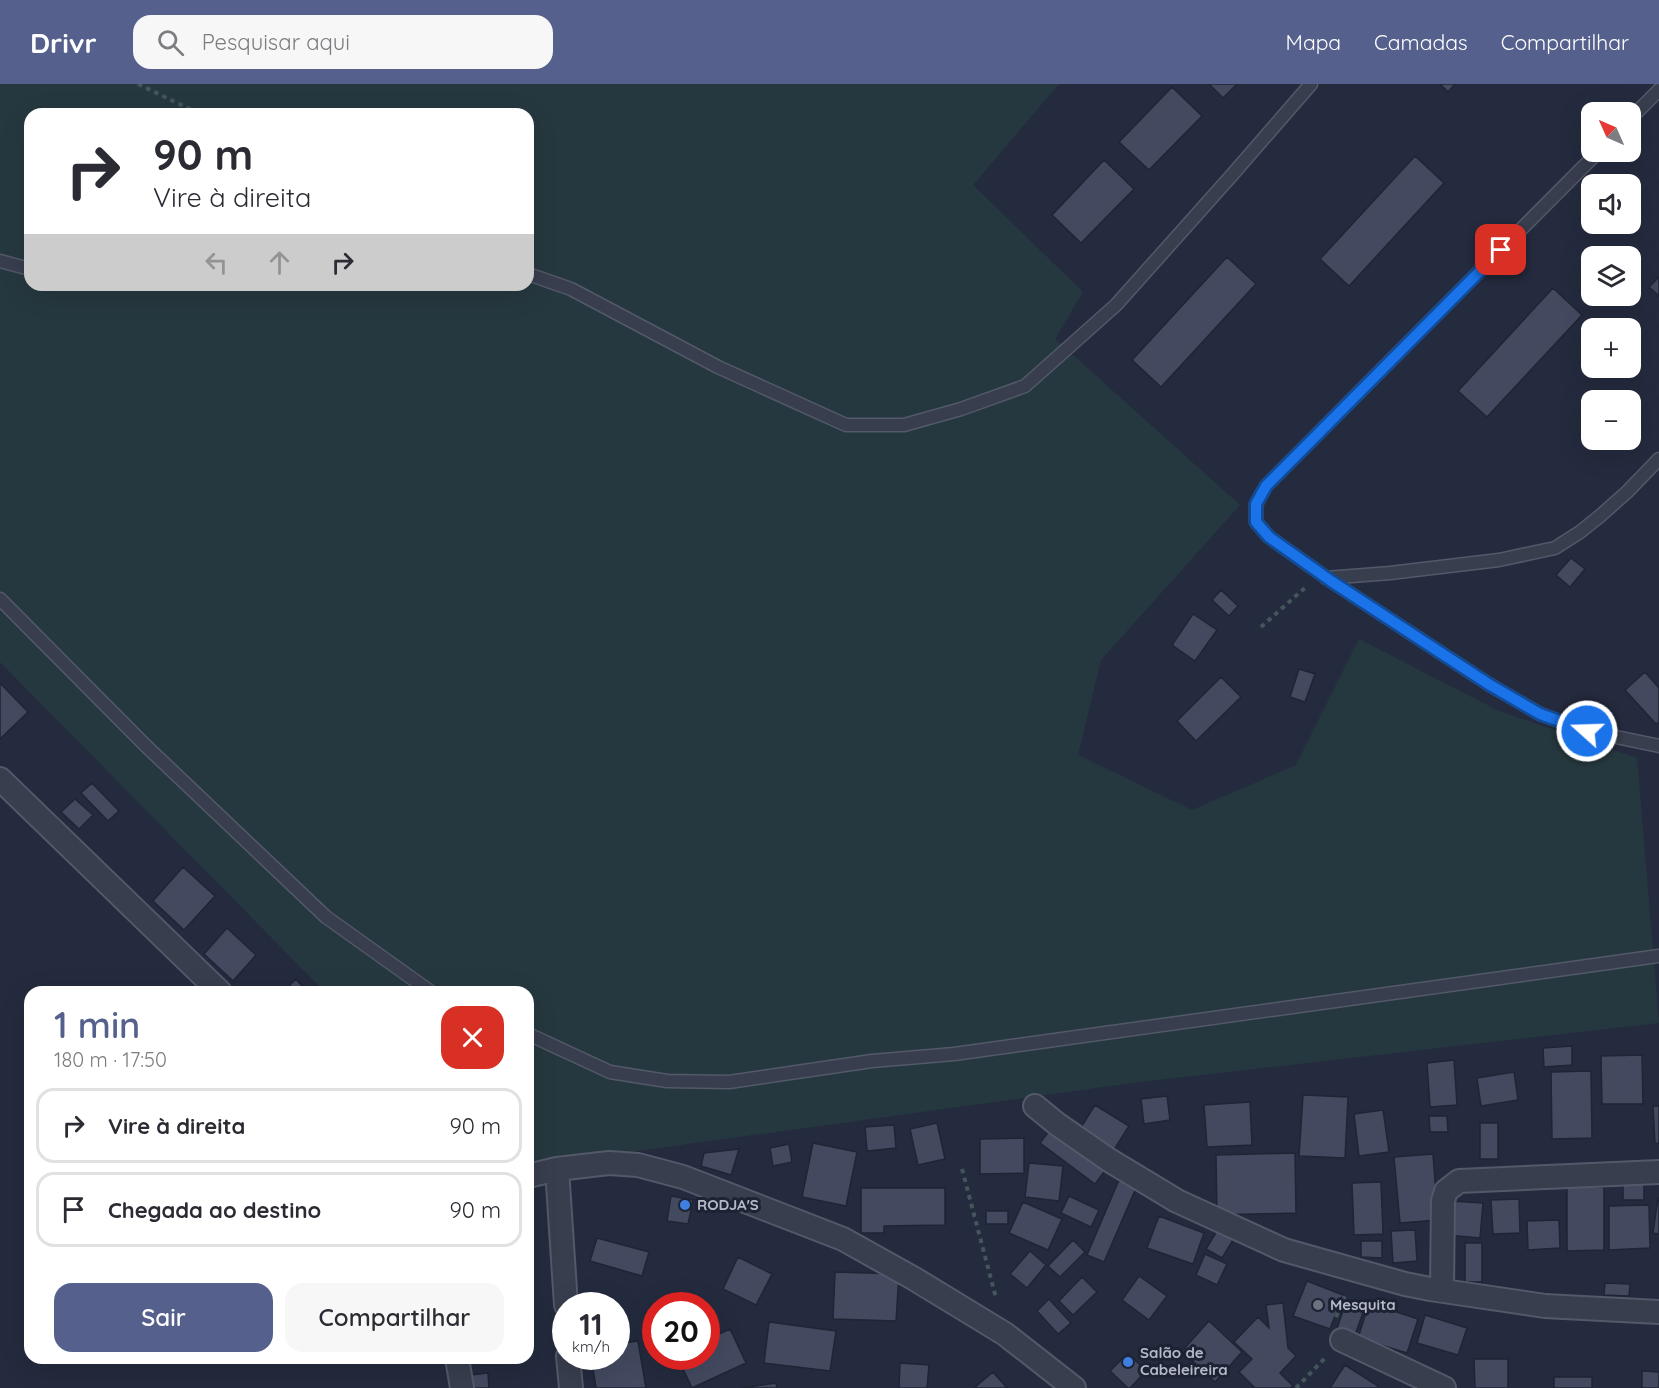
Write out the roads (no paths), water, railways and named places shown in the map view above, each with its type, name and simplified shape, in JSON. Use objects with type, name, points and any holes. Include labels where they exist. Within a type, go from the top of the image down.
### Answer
[{"type":"street","points":[[0,779],[214,986]]},
{"type":"street","points":[[1035,1106],[1109,1160],[1177,1201],[1284,1250],[1405,1284],[1545,1306],[1659,1312]]},
{"type":"street","points":[[534,1174],[556,1169],[609,1163],[638,1165],[683,1177],[843,1239],[1005,1334],[1074,1388]]},
{"type":"street","points":[[556,1169],[565,1292]]},
{"type":"street","points":[[1442,1290],[1443,1201],[1446,1191],[1460,1182],[1659,1172]]},
{"type":"street","points":[[1342,1340],[1444,1388]]},
{"type":"street","points":[[458,1364],[462,1388]]},
{"type":"street","points":[[569,1370],[571,1388]]},
{"type":"lane","points":[[534,275],[571,289],[718,367],[846,425],[904,425],[961,409],[1025,386],[1116,305],[1311,84]]},
{"type":"lane","points":[[1641,108],[1659,90]]},
{"type":"lane","points":[[1588,162],[1266,486],[1256,504],[1256,522],[1269,537],[1326,578],[1490,685],[1540,714],[1587,731],[1659,746]]},
{"type":"lane","points":[[0,261],[24,267]]},
{"type":"lane","points":[[1326,578],[1499,560],[1555,548],[1600,516],[1659,459]]},
{"type":"lane","points":[[0,599],[146,746],[326,917],[422,986]]},
{"type":"lane","points":[[534,1037],[610,1072],[668,1082],[729,1082],[872,1061],[954,1054],[1659,956]]},
{"type":"place","name":"RODJA'S","points":[[685,1205]]},
{"type":"place","name":"Mesquita","points":[[1318,1305]]},
{"type":"place","name":"Salão de Cabeleireira","points":[[1128,1362]]}]
